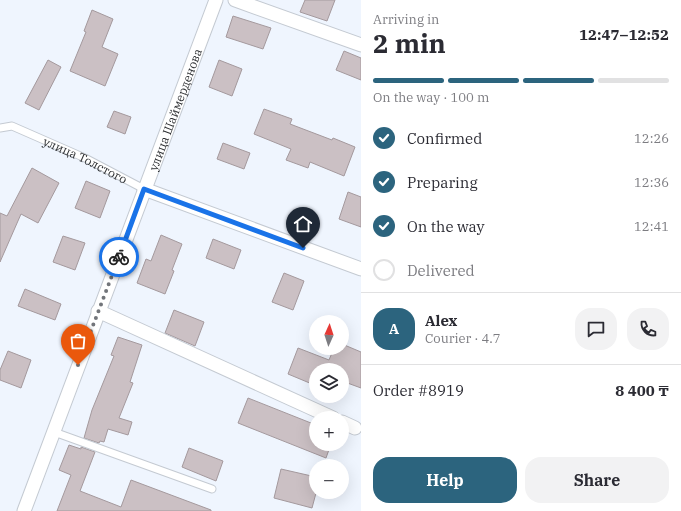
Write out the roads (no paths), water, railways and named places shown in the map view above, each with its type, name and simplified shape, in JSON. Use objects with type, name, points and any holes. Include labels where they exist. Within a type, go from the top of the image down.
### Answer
[{"type":"street","name":"улица Шаймерденова","points":[[24,511],[216,0]]},
{"type":"street","points":[[235,0],[361,45]]},
{"type":"street","name":"улица Толстого","points":[[144,189],[361,269]]},
{"type":"street","points":[[98,312],[317,411]]},
{"type":"street","points":[[349,425],[355,428]]},
{"type":"lane","name":"улица Толстого","points":[[0,128],[12,126],[86,158],[144,189]]},
{"type":"lane","points":[[54,432],[212,489]]}]
